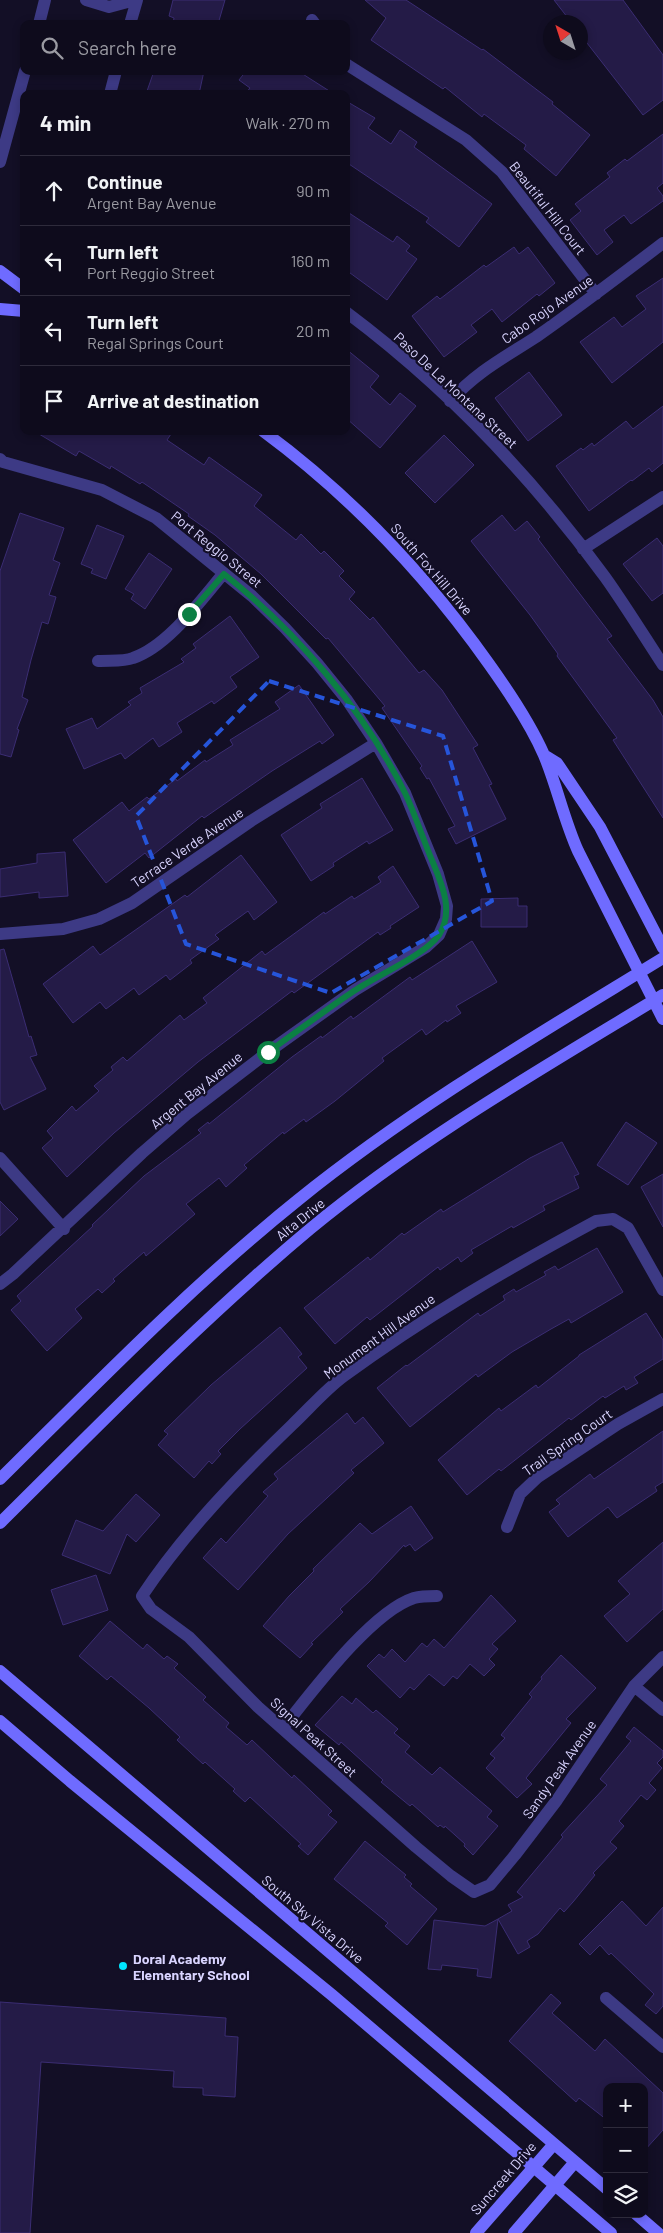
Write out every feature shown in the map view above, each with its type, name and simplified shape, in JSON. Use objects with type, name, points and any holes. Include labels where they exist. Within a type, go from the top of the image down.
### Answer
[{"type":"main road","points":[[0,271],[20,286]]},
{"type":"main road","points":[[0,309],[20,311]]},
{"type":"main road","name":"South Fox Hill Drive","points":[[268,435],[352,505],[420,574],[498,677],[544,755],[566,824],[639,973],[658,998],[663,1019]]},
{"type":"main road","name":"South Fox Hill Drive","points":[[544,755],[557,763],[600,827],[663,948]]},
{"type":"main road","name":"Alta Drive","points":[[0,1479],[183,1299],[298,1200],[415,1113],[663,958]]},
{"type":"main road","name":"Alta Drive","points":[[0,1523],[193,1333],[312,1228],[435,1137],[510,1088],[658,998]]},
{"type":"main road","name":"South Sky Vista Drive","points":[[0,1671],[603,2186]]},
{"type":"main road","points":[[0,1721],[77,1787],[332,1995],[611,2233]]},
{"type":"main road","name":"Suncreek Drive","points":[[476,2233],[554,2144]]},
{"type":"main road","points":[[514,2233],[575,2162]]},
{"type":"main road","points":[[641,2218],[658,2233]]},
{"type":"street","points":[[40,20],[45,0]]},
{"type":"street","points":[[86,0],[109,7],[136,0],[131,20]]},
{"type":"street","name":"Beautiful Hill Court","points":[[350,67],[466,140],[502,172],[596,294]]},
{"type":"street","points":[[21,90],[25,75]]},
{"type":"street","points":[[111,90],[115,75]]},
{"type":"street","points":[[0,162],[20,92]]},
{"type":"street","name":"Cabo Rojo Avenue","points":[[450,402],[467,383],[484,369],[534,338],[663,243]]},
{"type":"street","name":"Paso De La Montana Street","points":[[350,315],[419,372],[488,437],[553,510],[583,549],[605,578],[663,665]]},
{"type":"street","points":[[0,476],[1,462]]},
{"type":"street","name":"Port Reggio Street","points":[[1,462],[102,490],[156,518],[259,602],[317,663],[347,700],[376,743],[405,793],[438,874],[447,906],[446,919]]},
{"type":"street","points":[[583,549],[663,497]]},
{"type":"street","points":[[98,661],[133,659],[159,644],[189,614],[224,574]]},
{"type":"street","name":"Terrace Verde Avenue","points":[[0,934],[63,929],[99,919],[132,903],[251,821],[376,743]]},
{"type":"street","name":"Argent Bay Avenue","points":[[0,1284],[64,1229],[142,1154],[187,1114],[268,1052],[355,990],[426,947],[439,935],[446,919]]},
{"type":"street","points":[[0,1158],[64,1229]]},
{"type":"street","name":"Monument Hill Avenue","points":[[142,1596],[162,1566],[252,1464],[342,1377],[423,1320],[502,1272],[596,1221],[613,1219],[628,1228],[663,1290]]},
{"type":"street","name":"Trail Spring Court","points":[[507,1527],[520,1494],[538,1477],[618,1424],[663,1399]]},
{"type":"street","name":"Signal Peak Street","points":[[142,1596],[151,1609],[189,1637],[258,1707],[416,1847],[474,1892]]},
{"type":"street","points":[[283,1728],[374,1622],[397,1606],[415,1597],[437,1596]]},
{"type":"street","name":"Sandy Peak Avenue","points":[[474,1892],[490,1885],[521,1848],[557,1800],[634,1686],[663,1657]]},
{"type":"street","points":[[634,1686],[663,1710]]},
{"type":"street","points":[[606,1998],[663,2047]]},
{"type":"highlighted area","points":[[269,681],[443,736],[492,901],[331,993],[186,944],[136,816]]},
{"type":"building","points":[[173,0],[225,0],[219,20],[174,20],[174,18],[169,16]]},
{"type":"building","points":[[365,0],[406,0],[483,49],[553,102],[552,104],[590,135],[556,176],[524,149],[526,145],[484,114],[482,117],[445,87],[443,89],[371,40],[386,18]]},
{"type":"building","points":[[554,0],[623,0],[663,55],[663,100],[643,115],[588,44],[588,15],[566,15]]},
{"type":"building","points":[[153,75],[203,75],[200,90],[147,90]]},
{"type":"building","points":[[243,75],[304,75],[328,90],[248,90],[250,88],[239,80]]},
{"type":"building","points":[[350,103],[375,118],[368,128],[391,144],[400,130],[417,142],[414,147],[492,204],[459,247],[426,222],[429,218],[350,165]]},
{"type":"building","points":[[663,134],[663,183],[657,188],[663,196],[663,201],[631,224],[624,215],[604,230],[613,242],[597,255],[570,220],[581,211],[575,204],[610,177],[607,173],[625,159],[627,161]]},
{"type":"building","points":[[350,214],[393,242],[397,236],[410,246],[406,251],[417,259],[387,300],[350,273]]},
{"type":"building","points":[[514,247],[519,254],[528,247],[555,283],[539,296],[537,294],[502,322],[492,309],[471,325],[477,332],[444,357],[412,316],[437,296],[440,299],[484,265],[486,267]]},
{"type":"building","points":[[663,278],[663,342],[612,383],[580,342],[614,317],[622,327],[646,309],[636,296]]},
{"type":"building","points":[[350,352],[379,376],[370,387],[390,405],[400,393],[416,406],[380,448],[350,422]]},
{"type":"building","points":[[529,372],[562,415],[528,441],[495,398]]},
{"type":"building","points":[[663,406],[663,463],[652,472],[649,468],[589,511],[556,466],[581,448],[583,450],[592,443],[594,446],[626,421],[633,429]]},
{"type":"building","points":[[41,435],[170,435],[167,440],[204,465],[209,457],[262,495],[254,506],[296,540],[301,534],[321,554],[324,551],[344,571],[339,576],[355,592],[349,599],[370,620],[373,617],[419,673],[424,670],[442,690],[478,745],[473,748],[492,784],[489,785],[506,819],[456,844],[448,829],[455,826],[429,778],[427,779],[420,768],[422,766],[382,708],[385,706],[328,638],[326,639],[261,574],[215,535],[188,516],[189,514],[142,482],[140,484],[111,466],[110,469],[79,451],[76,456]]},
{"type":"building","points":[[444,435],[474,465],[435,503],[405,473]]},
{"type":"building","points":[[20,513],[64,528],[53,560],[60,563],[49,595],[56,597],[48,624],[42,622],[31,660],[22,697],[28,700],[17,729],[19,730],[11,757],[0,754],[0,571]]},
{"type":"building","points":[[502,515],[515,531],[527,521],[540,537],[538,539],[612,636],[607,639],[653,700],[663,717],[663,818],[613,740],[617,738],[557,656],[558,654],[530,615],[471,541]]},
{"type":"building","points":[[97,525],[124,536],[106,579],[91,573],[93,569],[81,564]]},
{"type":"building","points":[[657,538],[663,546],[663,593],[652,601],[623,564]]},
{"type":"building","points":[[149,553],[172,569],[145,609],[131,599],[134,594],[125,589]]},
{"type":"building","points":[[230,616],[259,657],[230,677],[237,687],[214,704],[212,701],[177,723],[182,732],[159,747],[153,738],[125,759],[121,753],[84,769],[66,729],[92,718],[97,729],[131,705],[128,702],[142,693],[140,688],[184,662],[181,659],[196,648],[193,644]]},
{"type":"building","points":[[299,685],[334,735],[322,744],[320,741],[272,771],[204,818],[202,816],[149,858],[145,853],[106,883],[73,840],[122,802],[129,811],[147,797],[149,799],[176,779],[177,781],[205,760],[206,762],[233,745],[230,740],[280,709],[275,702]]},
{"type":"building","points":[[362,778],[393,830],[369,844],[367,841],[333,863],[334,866],[311,881],[281,835],[322,808],[320,804]]},
{"type":"building","points":[[65,852],[68,896],[39,898],[39,892],[0,897],[0,869],[37,863],[37,854]]},
{"type":"building","points":[[241,855],[277,902],[254,920],[248,911],[215,935],[219,939],[190,960],[192,963],[170,980],[166,975],[139,995],[134,988],[106,1009],[100,1002],[73,1023],[43,984],[93,946],[100,955],[185,895],[187,897]]},
{"type":"building","points":[[393,866],[419,907],[380,935],[378,932],[294,993],[292,991],[198,1062],[114,1133],[67,1177],[42,1148],[53,1138],[47,1131],[72,1106],[76,1111],[99,1091],[94,1086],[113,1070],[111,1067],[123,1057],[127,1061],[180,1015],[184,1020],[207,1003],[203,998],[262,951],[265,955],[324,912],[325,914],[352,896],[354,899],[381,882],[378,877]]},
{"type":"building","points":[[518,898],[518,906],[527,906],[527,927],[481,927],[481,899]]},
{"type":"building","points":[[472,941],[497,982],[456,1006],[461,1013],[447,1022],[446,1020],[426,1035],[422,1029],[382,1058],[384,1061],[306,1122],[304,1119],[284,1134],[283,1132],[244,1165],[247,1168],[226,1187],[219,1178],[186,1204],[195,1214],[146,1256],[144,1252],[113,1279],[115,1281],[102,1293],[98,1289],[75,1309],[82,1318],[47,1351],[11,1310],[21,1301],[17,1296],[144,1176],[201,1133],[198,1130],[208,1122],[209,1124],[321,1036],[322,1038],[351,1016],[353,1019],[410,977],[412,980]]},
{"type":"building","points":[[4,949],[29,1037],[31,1036],[37,1055],[30,1057],[46,1089],[4,1110],[0,1102],[0,950]]},
{"type":"building","points":[[626,1122],[657,1143],[628,1185],[597,1165]]},
{"type":"building","points":[[562,1142],[579,1174],[574,1176],[579,1188],[543,1206],[545,1210],[513,1228],[512,1226],[471,1250],[473,1253],[461,1262],[458,1257],[440,1270],[438,1267],[370,1320],[367,1317],[335,1344],[304,1308],[368,1257],[370,1260],[402,1233],[404,1235],[441,1209],[443,1212],[530,1158]]},
{"type":"building","points":[[663,1174],[663,1227],[641,1187]]},
{"type":"building","points":[[0,1201],[18,1219],[0,1236]]},
{"type":"building","points":[[597,1248],[623,1292],[571,1323],[569,1319],[551,1329],[512,1352],[478,1377],[476,1374],[410,1427],[377,1388],[478,1313],[480,1316],[505,1300],[503,1296],[514,1289],[516,1292],[546,1275],[544,1272],[555,1266],[558,1270]]},
{"type":"building","points":[[646,1313],[663,1340],[663,1359],[634,1377],[638,1383],[626,1390],[624,1386],[605,1398],[603,1396],[571,1420],[569,1418],[467,1495],[438,1460],[499,1408],[501,1411],[536,1385],[538,1388],[579,1355]]},
{"type":"building","points":[[280,1327],[302,1354],[298,1357],[307,1368],[240,1429],[218,1451],[221,1454],[212,1464],[209,1461],[194,1478],[158,1445],[168,1434],[164,1431],[211,1385]]},
{"type":"building","points":[[347,1413],[355,1424],[363,1417],[384,1443],[351,1470],[354,1473],[288,1534],[238,1590],[203,1558],[221,1538],[226,1543],[268,1496],[263,1492],[278,1479],[274,1474]]},
{"type":"building","points":[[663,1431],[663,1482],[655,1487],[657,1491],[617,1518],[608,1507],[568,1537],[549,1512],[560,1504],[556,1500],[590,1474],[594,1479]]},
{"type":"building","points":[[136,1494],[160,1515],[136,1542],[127,1534],[110,1574],[62,1555],[76,1520],[103,1531]]},
{"type":"building","points":[[411,1506],[433,1538],[415,1551],[410,1544],[405,1547],[404,1545],[340,1609],[343,1612],[311,1643],[313,1644],[300,1658],[263,1626],[314,1571],[313,1569],[360,1523],[372,1534]]},
{"type":"building","points":[[663,1542],[663,1609],[627,1642],[604,1616],[630,1594],[618,1581]]},
{"type":"building","points":[[96,1575],[108,1610],[63,1625],[51,1590]]},
{"type":"building","points":[[491,1595],[516,1621],[492,1644],[498,1649],[489,1659],[495,1665],[484,1676],[470,1664],[457,1679],[453,1676],[444,1686],[429,1674],[414,1690],[410,1687],[400,1698],[367,1666],[379,1654],[384,1658],[392,1649],[405,1662],[422,1643],[427,1647],[434,1639],[444,1648]]},
{"type":"building","points":[[110,1621],[143,1649],[147,1644],[164,1659],[167,1656],[178,1664],[174,1668],[206,1697],[203,1700],[229,1723],[226,1727],[247,1745],[252,1740],[292,1778],[294,1775],[332,1811],[328,1815],[337,1822],[308,1855],[298,1846],[301,1844],[250,1797],[245,1802],[233,1791],[235,1789],[205,1762],[203,1764],[177,1740],[180,1737],[149,1708],[111,1676],[107,1680],[79,1656]]},
{"type":"building","points":[[561,1655],[596,1688],[566,1719],[571,1723],[526,1778],[532,1784],[517,1798],[486,1768],[495,1758],[490,1754],[505,1738],[501,1735],[532,1697],[529,1694],[542,1679],[541,1677]]},
{"type":"building","points":[[342,1696],[352,1704],[356,1698],[373,1713],[376,1710],[398,1729],[394,1733],[410,1746],[405,1752],[432,1775],[440,1767],[492,1811],[487,1817],[498,1826],[473,1855],[464,1846],[465,1844],[445,1826],[444,1828],[440,1825],[438,1827],[412,1804],[410,1806],[381,1782],[383,1780],[341,1742],[339,1745],[315,1725]]},
{"type":"building","points":[[634,1727],[663,1751],[663,1757],[657,1763],[662,1768],[649,1783],[656,1790],[647,1800],[641,1795],[619,1821],[624,1826],[610,1842],[617,1848],[593,1873],[595,1875],[573,1902],[564,1912],[560,1908],[538,1934],[527,1941],[530,1947],[518,1954],[498,1919],[512,1911],[508,1905],[523,1897],[517,1892],[563,1837],[561,1835],[607,1785],[600,1779],[631,1741],[626,1737]]},
{"type":"building","points":[[365,1841],[406,1875],[404,1877],[412,1884],[410,1886],[437,1909],[407,1945],[385,1926],[388,1923],[334,1879]]},
{"type":"building","points":[[622,1901],[646,1926],[663,1907],[663,2006],[656,2014],[645,2005],[654,1994],[611,1953],[609,1955],[600,1945],[590,1955],[579,1944]]},
{"type":"building","points":[[498,1919],[491,1978],[477,1976],[478,1969],[442,1965],[441,1970],[428,1969],[434,1920],[485,1926]]},
{"type":"building","points":[[551,1994],[561,2003],[552,2013],[595,2051],[605,2039],[663,2093],[663,2130],[648,2147],[648,2083],[603,2083],[603,2117],[579,2098],[576,2102],[509,2041]]},
{"type":"building","points":[[0,2002],[226,2018],[225,2036],[238,2037],[235,2097],[203,2095],[203,2088],[173,2087],[174,2071],[41,2062],[30,2233],[0,2233]]},
{"type":"place","name":"Doral Academy Elementary School","points":[[123,1966]]},
{"type":"route","points":[[189,614],[224,574],[252,596],[317,663],[347,700],[376,743],[405,793],[438,874],[447,906],[446,919],[439,935],[426,947],[355,990],[268,1052]]}]
